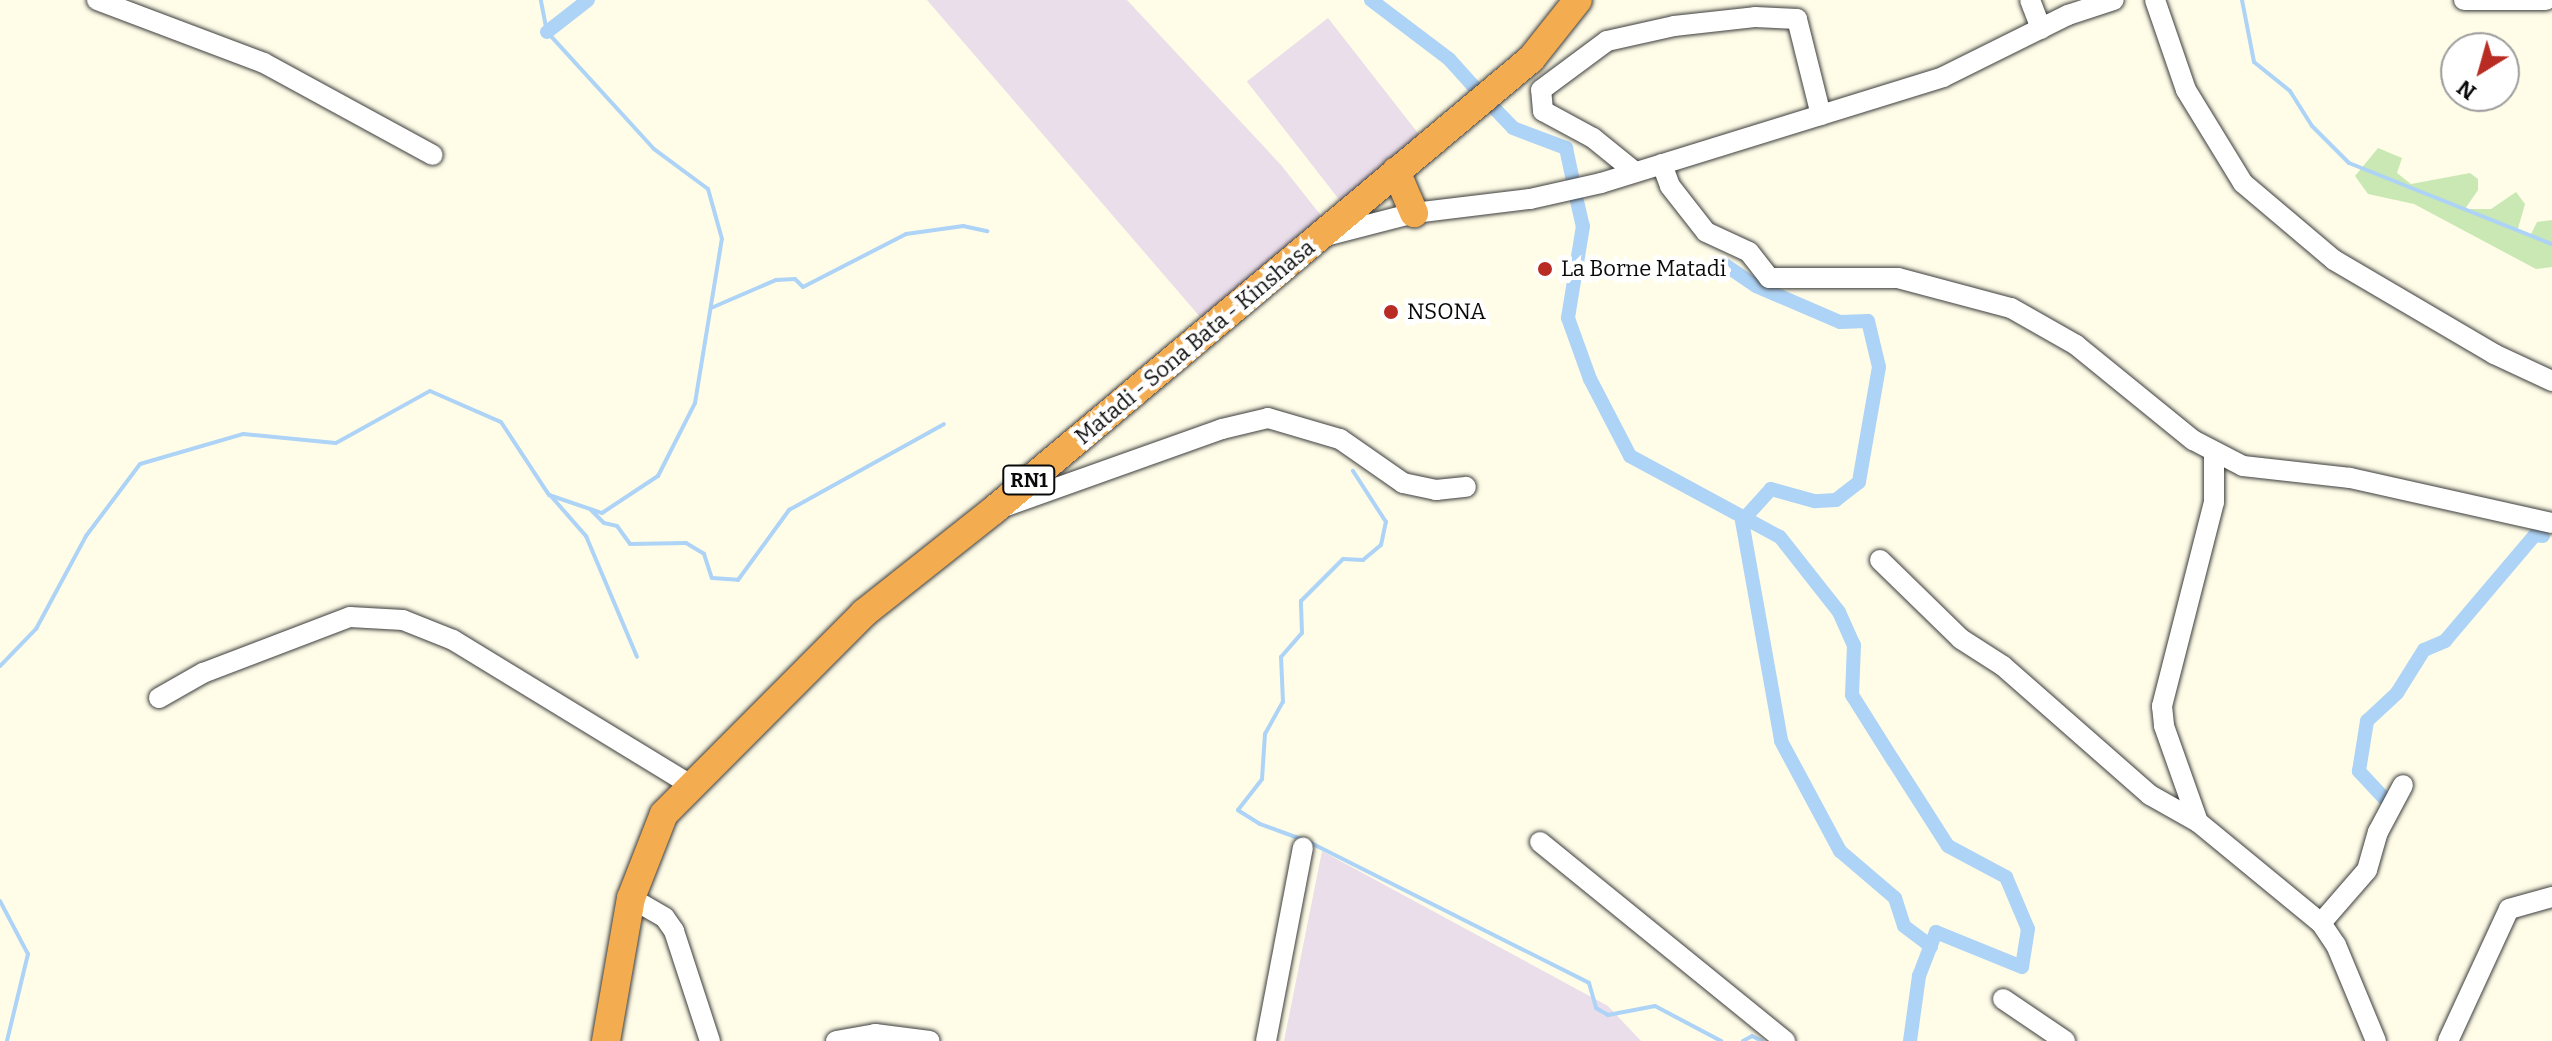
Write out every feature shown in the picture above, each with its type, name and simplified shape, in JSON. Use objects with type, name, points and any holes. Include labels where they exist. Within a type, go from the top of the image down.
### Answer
[{"type":"highway","name":"Matadi - Sona Bata - Kinshasa","points":[[606,1041],[631,898],[664,814],[691,785],[864,613],[994,510],[1531,59],[1578,0]]},
{"type":"highway","points":[[1396,171],[1414,213]]},
{"type":"street","points":[[97,0],[264,63],[433,155]]},
{"type":"street","points":[[2030,0],[2041,29]]},
{"type":"street","points":[[1322,237],[1414,213],[1530,199],[1662,164],[1943,77],[2041,29],[2114,0]]},
{"type":"street","points":[[2155,0],[2186,90],[2243,183],[2334,260],[2494,354],[2552,381]]},
{"type":"street","points":[[2464,0],[2546,0]]},
{"type":"street","points":[[1635,172],[1593,138],[1543,111],[1541,90],[1607,41],[1701,23],[1797,19],[1821,115]]},
{"type":"street","points":[[1662,164],[1670,186],[1706,232],[1749,252],[1769,278],[1898,278],[2011,308],[2076,345],[2150,410],[2214,454],[2243,466],[2350,478],[2552,523]]},
{"type":"street","points":[[994,510],[1222,429],[1268,418],[1340,439],[1403,483],[1436,490],[1466,487]]},
{"type":"street","points":[[2198,822],[2162,706],[2214,502],[2214,454]]},
{"type":"street","points":[[2214,502],[2243,466]]},
{"type":"street","points":[[1880,560],[1961,639],[2003,666],[2150,795],[2198,822],[2321,923],[2336,945],[2376,1041]]},
{"type":"street","points":[[159,698],[203,673],[350,617],[403,620],[453,640],[691,785]]},
{"type":"street","points":[[2321,923],[2367,870],[2378,832],[2403,785]]},
{"type":"street","points":[[1540,842],[1785,1041]]},
{"type":"street","points":[[1266,1041],[1303,847]]},
{"type":"street","points":[[2448,1041],[2509,909],[2552,897]]},
{"type":"street","points":[[631,898],[665,918],[674,931],[710,1041]]},
{"type":"street","points":[[2003,999],[2065,1041]]},
{"type":"street","points":[[836,1041],[875,1034],[930,1041]]},
{"type":"shaded area","points":[[927,0],[1127,0],[1281,165],[1323,218],[1201,318]]},
{"type":"shaded area","points":[[1328,18],[1425,143],[1344,206],[1247,81]]},
{"type":"shaded area","points":[[1322,851],[1608,1006],[1641,1041],[1284,1041]]},
{"type":"green space","points":[[2378,148],[2402,158],[2397,173],[2411,184],[2470,173],[2478,179],[2478,190],[2465,209],[2491,209],[2516,192],[2525,204],[2517,232],[2531,234],[2537,222],[2552,220],[2552,267],[2536,269],[2414,204],[2368,194],[2355,176]]},
{"type":"waterway","points":[[0,666],[36,629],[86,536],[140,464],[243,434],[336,443],[430,391],[501,422],[549,495],[602,513],[658,476],[695,403],[722,239],[708,189],[654,149],[547,32],[541,0]]},
{"type":"waterway","points":[[547,32],[588,0]]},
{"type":"waterway","points":[[1371,0],[1449,59],[1475,88]]},
{"type":"waterway","points":[[2242,0],[2254,62],[2290,91],[2312,126],[2349,163],[2552,244]]},
{"type":"waterway","points":[[1493,107],[1513,128],[1566,148],[1572,177]]},
{"type":"waterway","points":[[1577,201],[1583,226],[1568,318],[1590,379],[1630,456],[1780,537],[1839,612],[1854,645],[1852,695],[1893,760],[1948,846],[2006,877],[2028,929],[2022,967],[1936,932],[1919,976],[1910,1041]]},
{"type":"waterway","points":[[711,308],[776,280],[795,279],[803,287],[906,234],[963,226],[987,231]]},
{"type":"waterway","points":[[1725,265],[1756,286],[1840,322],[1868,321],[1879,367],[1859,482],[1836,500],[1814,501],[1771,489],[1742,521],[1781,741],[1840,851],[1895,898],[1904,926],[1931,946]]},
{"type":"waterway","points":[[591,510],[604,523],[617,526],[630,544],[686,543],[704,554],[712,578],[738,580],[789,510],[944,424]]},
{"type":"waterway","points":[[1301,839],[1260,824],[1238,810],[1262,779],[1265,734],[1283,702],[1281,657],[1302,633],[1301,601],[1343,559],[1363,560],[1381,545],[1386,522],[1353,471]]},
{"type":"waterway","points":[[550,495],[586,536],[637,657]]},
{"type":"waterway","points":[[2384,798],[2359,771],[2367,721],[2397,693],[2424,650],[2445,641],[2535,535],[2543,536]]},
{"type":"waterway","points":[[1309,842],[1589,983],[1596,1008],[1608,1015],[1655,1006],[1721,1041]]},
{"type":"waterway","points":[[0,901],[28,954],[7,1041]]},
{"type":"waterway","points":[[1743,1041],[1752,1036],[1762,1041]]},
{"type":"place","name":"La Borne Matadi","points":[[1545,269]]},
{"type":"place","name":"NSONA","points":[[1391,312]]}]
